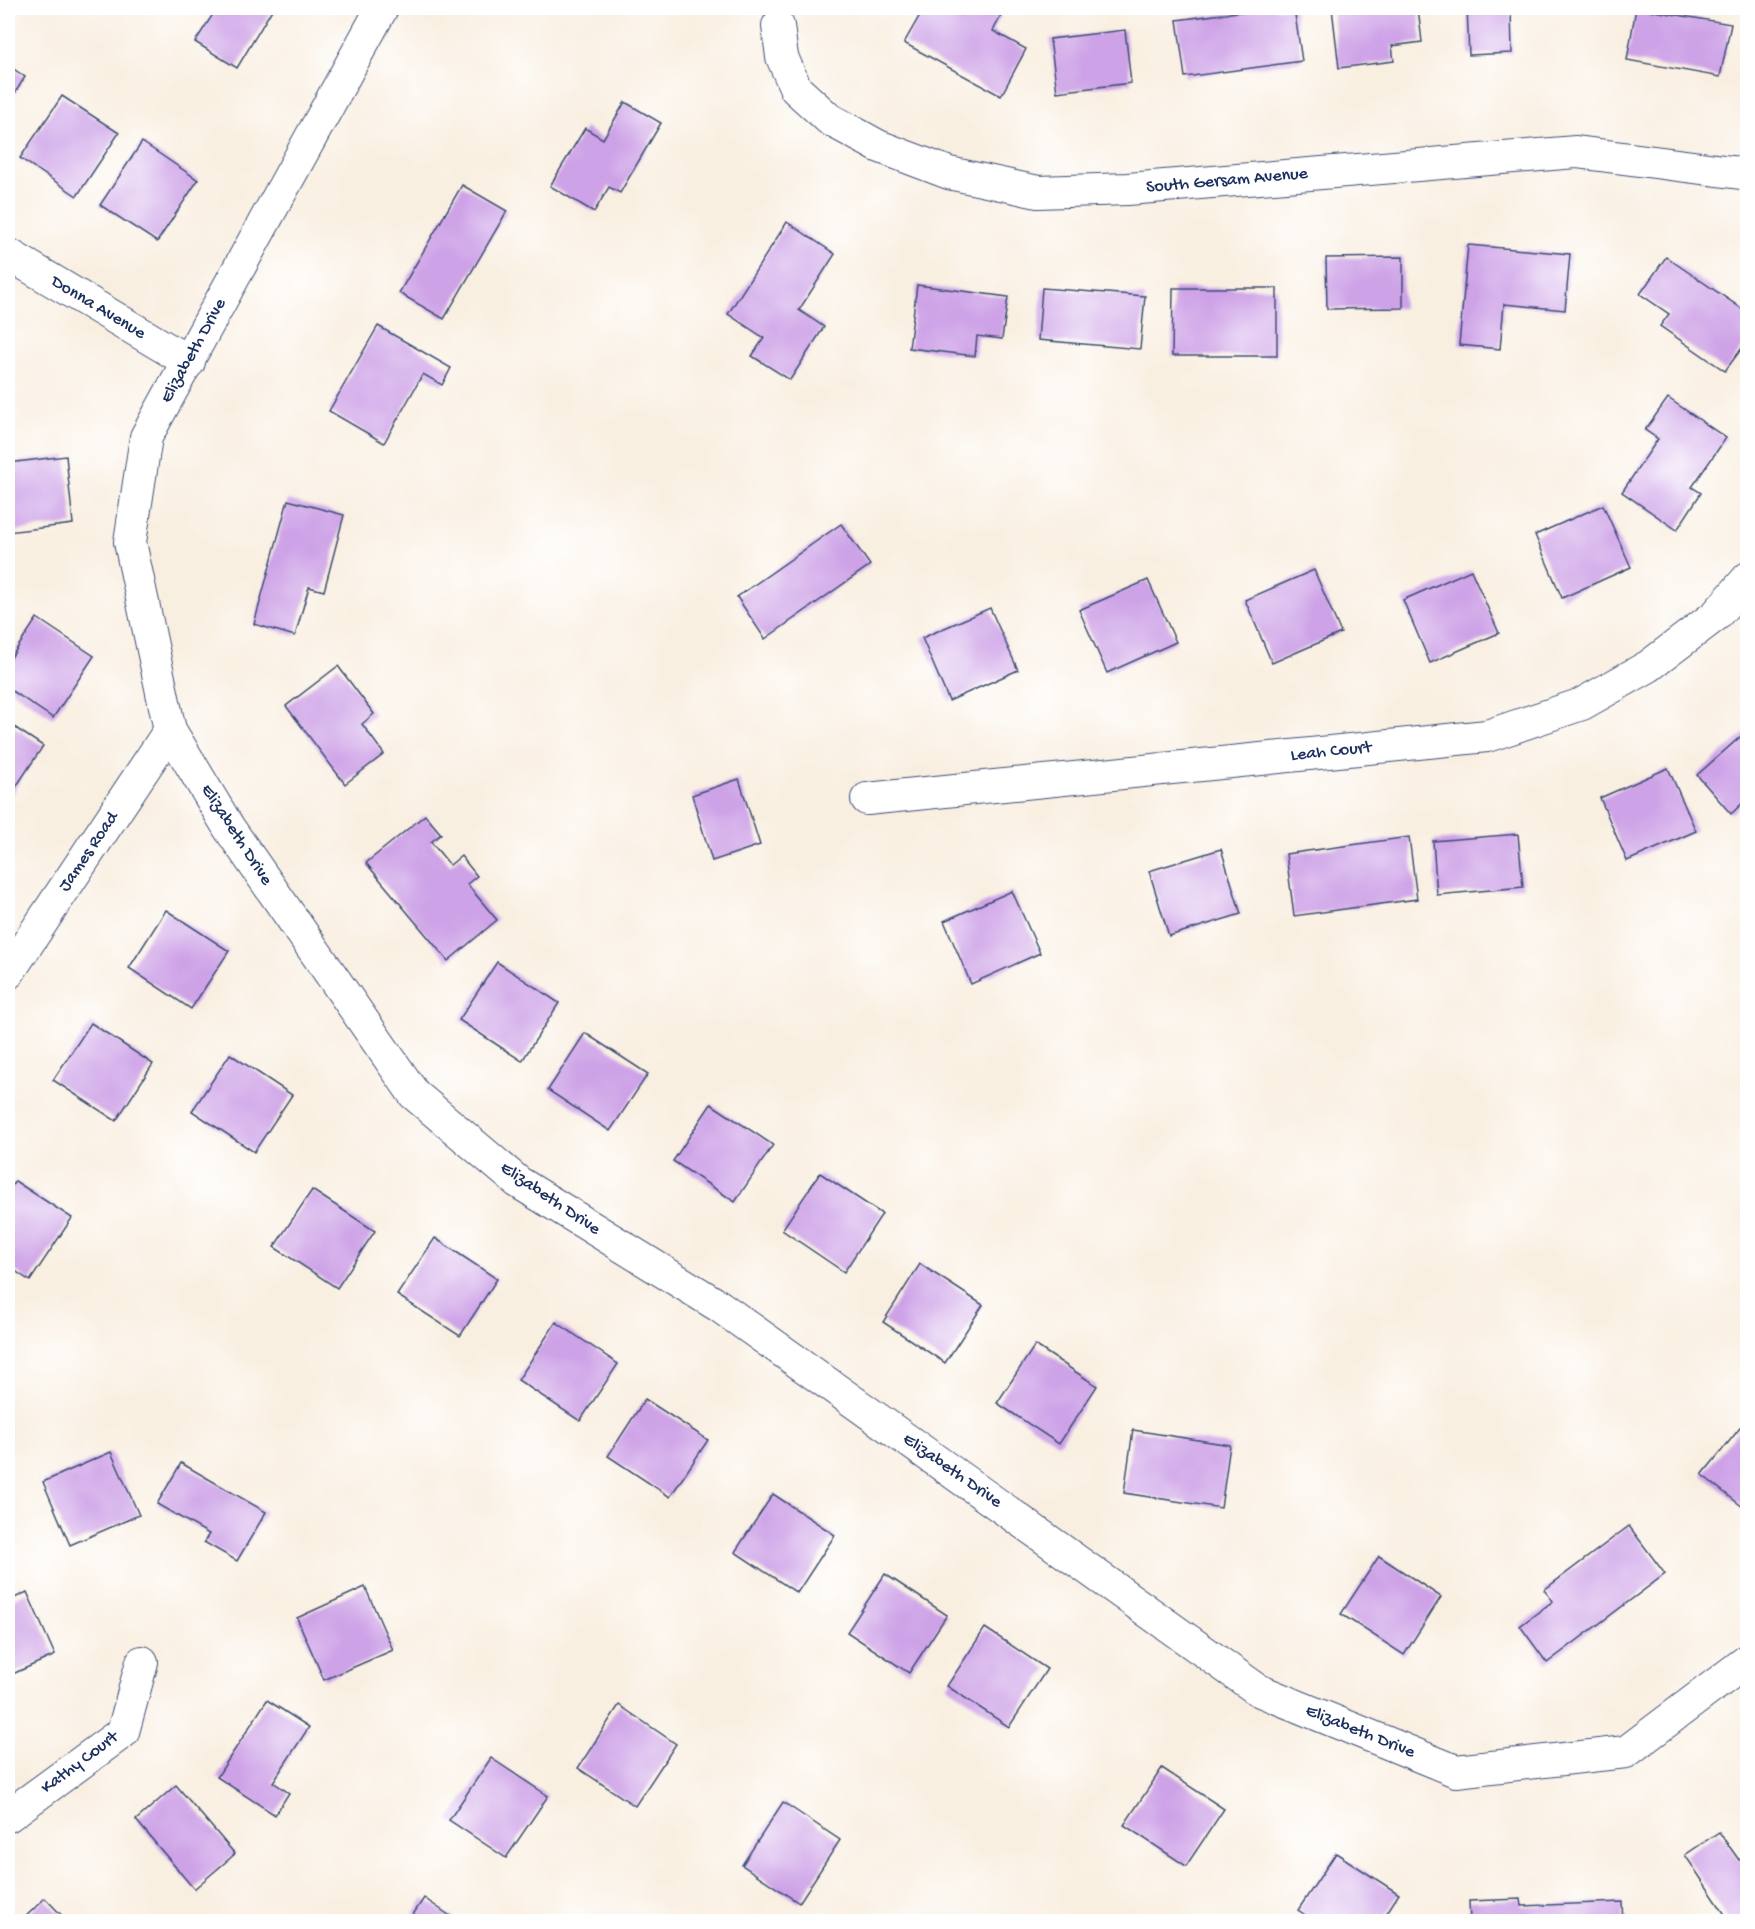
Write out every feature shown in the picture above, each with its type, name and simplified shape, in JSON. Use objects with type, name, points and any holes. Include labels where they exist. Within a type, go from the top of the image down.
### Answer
[{"type":"street","name":"Elizabeth Drive","points":[[382,8],[189,362],[146,436],[130,542],[170,730],[229,828],[414,1094],[518,1182],[719,1306],[1258,1689],[1456,1771],[1626,1752],[1748,1660]]},
{"type":"street","name":"South Gersam Avenue","points":[[778,26],[782,57],[796,89],[830,119],[878,146],[949,173],[1038,192],[1128,189],[1576,153],[1748,174]]},
{"type":"street","name":"Donna Avenue","points":[[8,254],[189,362]]},
{"type":"street","name":"Leah Court","points":[[867,799],[1487,736],[1582,704],[1650,666],[1716,615],[1748,578]]},
{"type":"street","name":"James Road","points":[[8,973],[170,730]]},
{"type":"street","name":"Kathy Court","points":[[8,1816],[123,1732],[142,1662]]},
{"type":"building","points":[[217,8],[273,8],[237,68],[195,42]]},
{"type":"building","points":[[924,8],[946,8],[961,15],[965,8],[985,8],[1001,16],[993,31],[1026,49],[1001,96],[904,43]]},
{"type":"building","points":[[1268,8],[1294,8],[1302,61],[1185,77],[1177,20]]},
{"type":"building","points":[[1332,8],[1418,8],[1422,42],[1392,46],[1394,61],[1339,68]]},
{"type":"building","points":[[1467,8],[1511,8],[1512,53],[1469,55]]},
{"type":"building","points":[[1636,8],[1731,24],[1720,77],[1627,60]]},
{"type":"building","points":[[1125,30],[1131,83],[1057,92],[1050,39]]},
{"type":"building","points":[[8,65],[25,77],[8,104]]},
{"type":"building","points":[[62,96],[119,133],[77,196],[20,158]]},
{"type":"building","points":[[625,102],[661,123],[620,193],[609,187],[594,212],[550,186],[585,128],[603,139]]},
{"type":"building","points":[[142,142],[198,180],[157,242],[100,205]]},
{"type":"building","points":[[462,185],[507,211],[444,319],[399,293]]},
{"type":"building","points":[[787,222],[835,254],[799,310],[824,327],[790,380],[752,356],[764,338],[728,314]]},
{"type":"building","points":[[1468,245],[1570,254],[1565,310],[1504,304],[1500,349],[1459,345]]},
{"type":"building","points":[[1403,257],[1403,308],[1327,309],[1326,258]]},
{"type":"building","points":[[1666,257],[1748,313],[1748,340],[1725,371],[1660,326],[1669,314],[1640,294]]},
{"type":"building","points":[[917,285],[1008,297],[1002,339],[977,336],[975,356],[909,348]]},
{"type":"building","points":[[1042,288],[1145,296],[1140,349],[1038,340]]},
{"type":"building","points":[[1173,288],[1277,288],[1277,356],[1172,356]]},
{"type":"building","points":[[378,326],[451,368],[442,385],[423,374],[384,443],[329,411]]},
{"type":"building","points":[[1668,398],[1726,438],[1692,487],[1701,493],[1677,530],[1622,492],[1658,439],[1645,430]]},
{"type":"building","points":[[66,456],[73,524],[8,532],[8,463]]},
{"type":"building","points":[[288,500],[344,515],[324,591],[309,587],[295,636],[254,624]]},
{"type":"building","points":[[1603,505],[1631,567],[1562,598],[1535,535]]},
{"type":"building","points":[[841,524],[870,565],[765,639],[737,597]]},
{"type":"building","points":[[1314,570],[1341,633],[1272,663],[1245,600]]},
{"type":"building","points":[[1471,570],[1499,633],[1430,663],[1403,600]]},
{"type":"building","points":[[1148,580],[1176,642],[1107,673],[1079,610]]},
{"type":"building","points":[[990,608],[1018,670],[949,701],[922,638]]},
{"type":"building","points":[[37,618],[94,656],[53,718],[8,688],[8,662]]},
{"type":"building","points":[[338,666],[374,714],[362,724],[384,754],[345,784],[286,706]]},
{"type":"building","points":[[8,723],[43,746],[8,799]]},
{"type":"building","points":[[1748,730],[1748,798],[1731,814],[1697,775]]},
{"type":"building","points":[[1668,768],[1696,831],[1627,861],[1600,798]]},
{"type":"building","points":[[739,779],[760,845],[712,861],[692,795]]},
{"type":"building","points":[[425,815],[441,834],[431,842],[450,865],[461,856],[477,876],[467,884],[497,920],[448,961],[366,863]]},
{"type":"building","points":[[1518,834],[1523,887],[1437,895],[1433,841]]},
{"type":"building","points":[[1409,837],[1417,899],[1294,916],[1286,854]]},
{"type":"building","points":[[1221,849],[1241,914],[1169,936],[1149,871]]},
{"type":"building","points":[[1012,891],[1040,953],[971,984],[944,921]]},
{"type":"building","points":[[166,910],[229,951],[191,1009],[129,968]]},
{"type":"building","points":[[497,962],[559,1003],[522,1061],[459,1020]]},
{"type":"building","points":[[91,1023],[153,1064],[116,1121],[53,1080]]},
{"type":"building","points":[[585,1033],[648,1074],[610,1131],[548,1090]]},
{"type":"building","points":[[230,1054],[292,1095],[254,1152],[192,1111]]},
{"type":"building","points":[[711,1104],[773,1145],[735,1202],[673,1161]]},
{"type":"building","points":[[820,1173],[882,1214],[844,1272],[782,1230]]},
{"type":"building","points":[[15,1181],[72,1218],[30,1281],[8,1266],[8,1192]]},
{"type":"building","points":[[312,1190],[375,1231],[337,1288],[274,1247]]},
{"type":"building","points":[[435,1238],[497,1279],[460,1336],[397,1295]]},
{"type":"building","points":[[920,1264],[983,1305],[945,1363],[883,1322]]},
{"type":"building","points":[[556,1322],[618,1364],[580,1421],[518,1380]]},
{"type":"building","points":[[1035,1345],[1097,1386],[1059,1444],[997,1403]]},
{"type":"building","points":[[645,1399],[708,1440],[670,1497],[608,1456]]},
{"type":"building","points":[[1748,1418],[1748,1511],[1702,1475]]},
{"type":"building","points":[[1133,1430],[1230,1445],[1221,1508],[1124,1493]]},
{"type":"building","points":[[111,1452],[139,1515],[70,1545],[43,1482]]},
{"type":"building","points":[[181,1463],[266,1512],[237,1561],[204,1542],[209,1534],[157,1504]]},
{"type":"building","points":[[773,1494],[835,1535],[797,1593],[735,1552]]},
{"type":"building","points":[[1629,1526],[1665,1574],[1547,1663],[1520,1626],[1553,1601],[1544,1590]]},
{"type":"building","points":[[1379,1556],[1441,1597],[1404,1655],[1341,1614]]},
{"type":"building","points":[[885,1574],[947,1615],[909,1673],[847,1632]]},
{"type":"building","points":[[365,1587],[393,1650],[324,1680],[297,1618]]},
{"type":"building","points":[[27,1592],[55,1655],[8,1676],[8,1601]]},
{"type":"building","points":[[985,1628],[1047,1669],[1009,1727],[947,1686]]},
{"type":"building","points":[[267,1700],[309,1727],[273,1782],[289,1793],[275,1815],[217,1777]]},
{"type":"building","points":[[619,1705],[676,1744],[635,1806],[578,1768]]},
{"type":"building","points":[[491,1758],[548,1796],[506,1858],[449,1820]]},
{"type":"building","points":[[1162,1768],[1224,1809],[1186,1866],[1124,1825]]},
{"type":"building","points":[[176,1785],[235,1854],[194,1889],[136,1820]]},
{"type":"building","points":[[783,1802],[840,1840],[799,1903],[742,1865]]},
{"type":"building","points":[[1719,1832],[1739,1860],[1748,1855],[1748,1919],[1744,1922],[1730,1922],[1685,1855]]},
{"type":"building","points":[[1336,1853],[1399,1894],[1381,1922],[1316,1922],[1298,1910]]},
{"type":"building","points":[[45,1898],[68,1922],[20,1922]]},
{"type":"building","points":[[424,1898],[459,1922],[408,1922]]},
{"type":"building","points":[[1521,1899],[1522,1906],[1622,1902],[1623,1922],[1470,1922],[1469,1901]]}]
